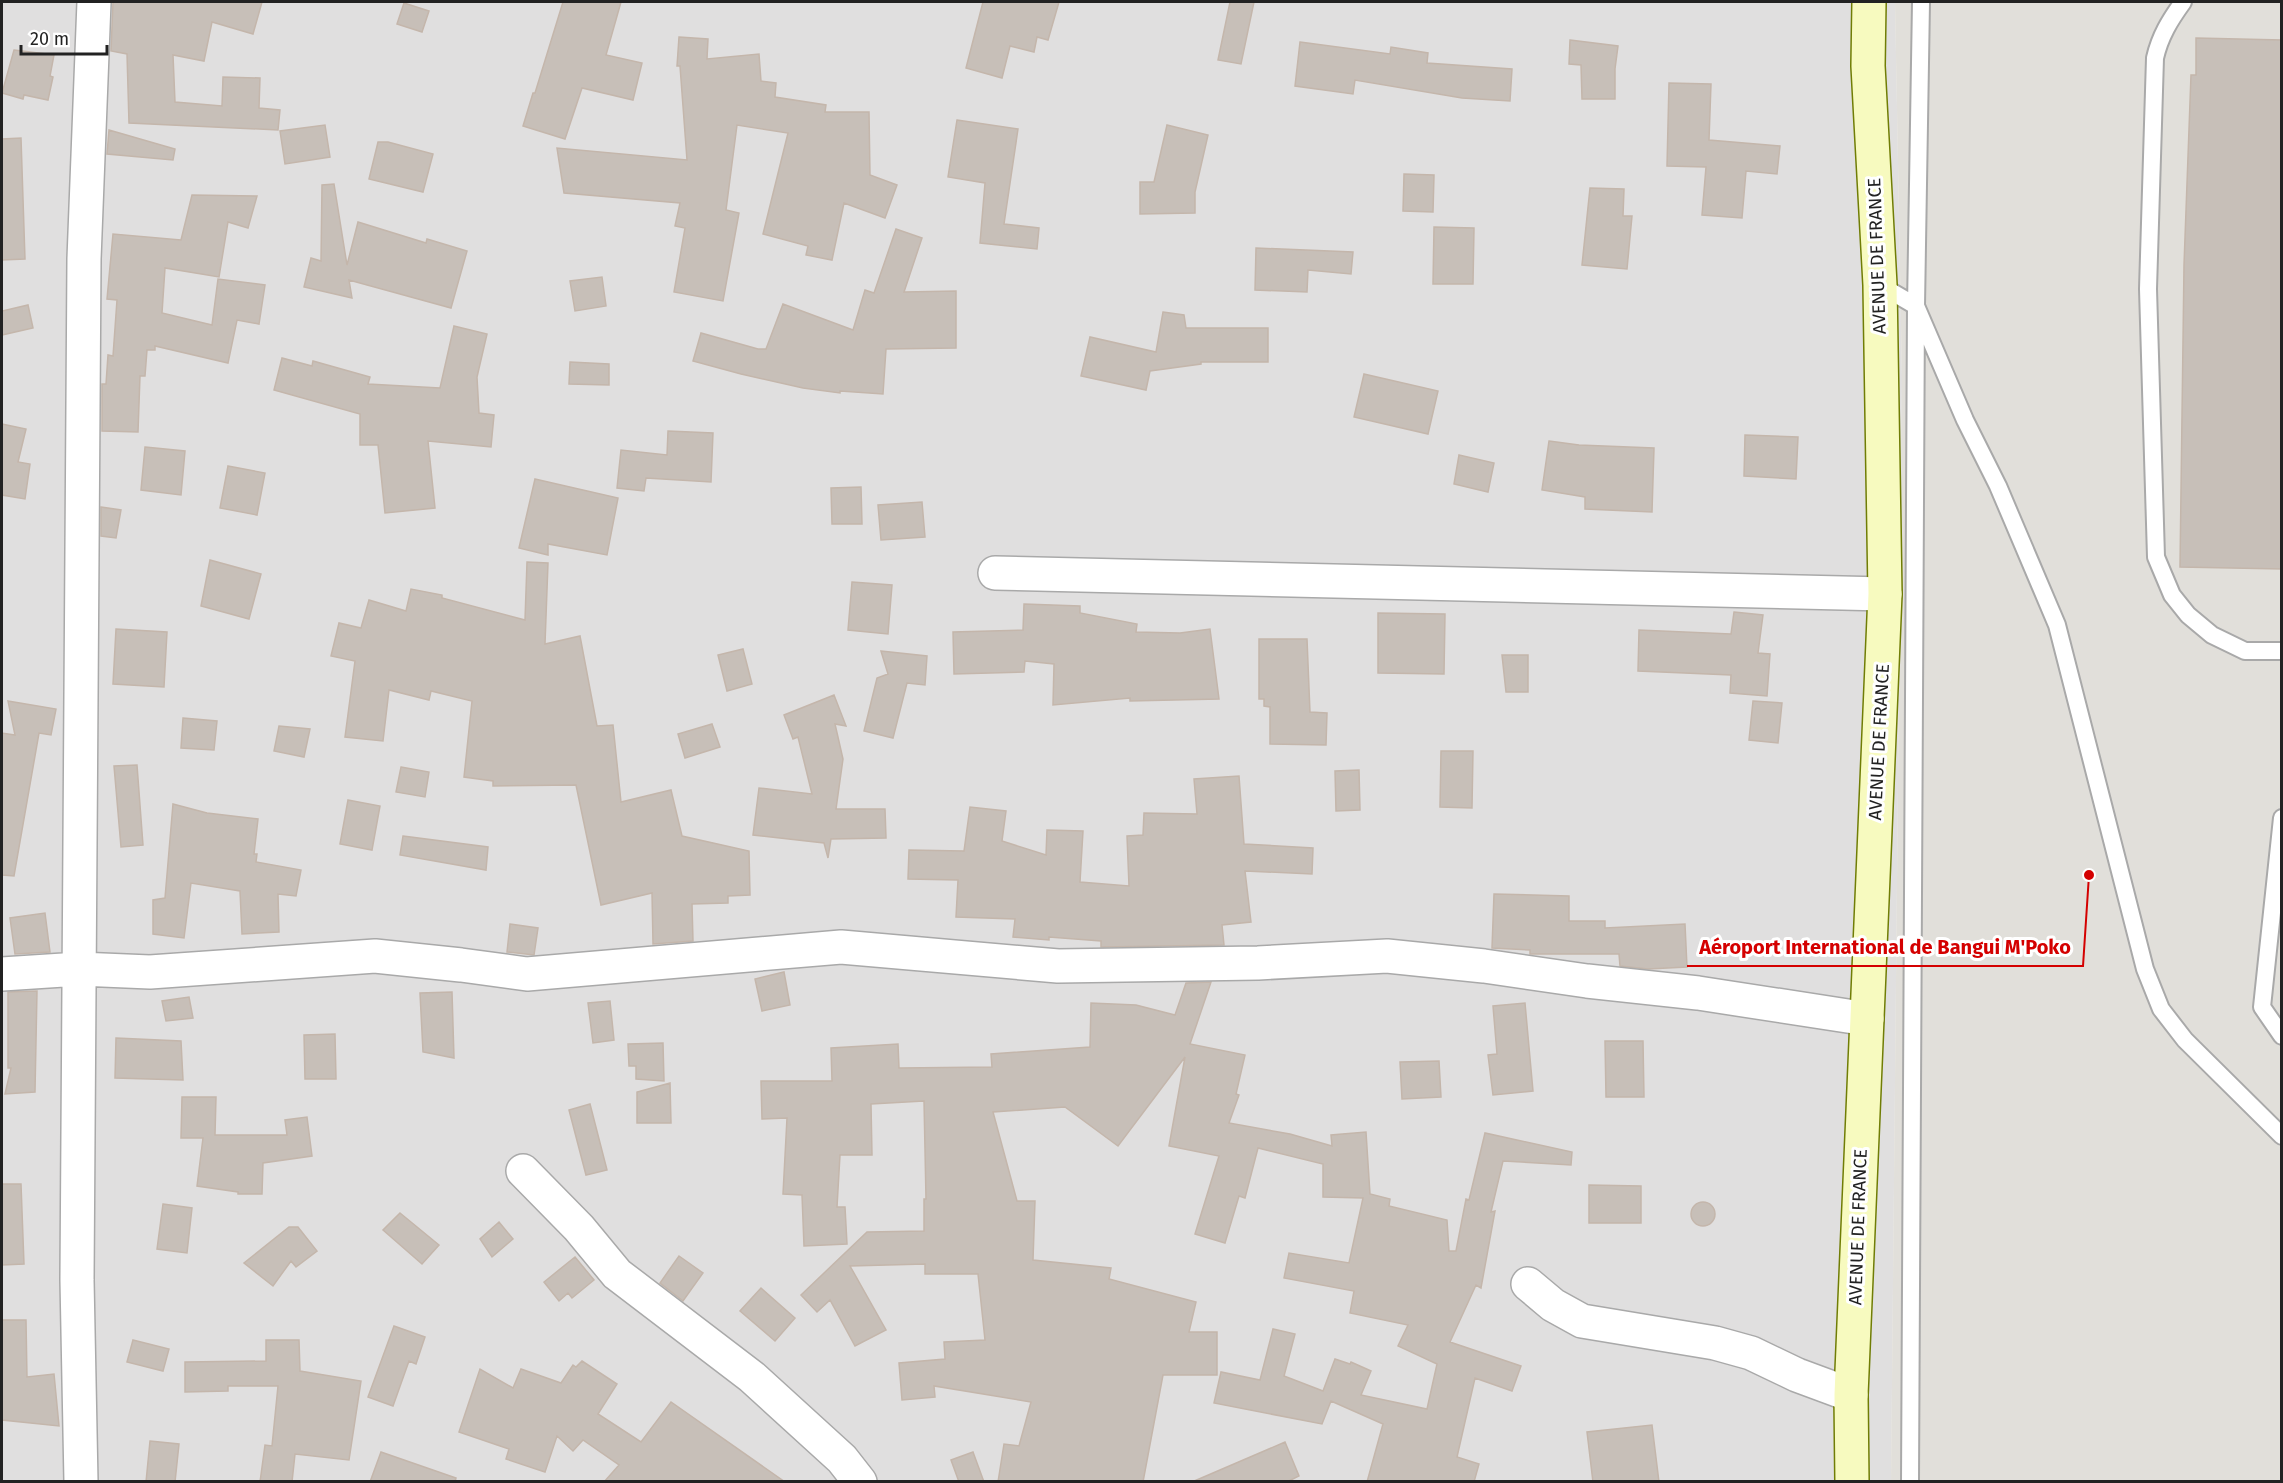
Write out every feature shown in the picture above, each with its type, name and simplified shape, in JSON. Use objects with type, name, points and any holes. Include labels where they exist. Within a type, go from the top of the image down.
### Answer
[{"type":"street","points":[[81,1482],[77,1280],[84,259],[94,2]]},
{"type":"street","name":"AVENUE DE FRANCE","points":[[1852,1482],[1851,1395],[1885,594],[1880,285],[1868,66],[1869,2]]},
{"type":"street","points":[[995,573],[1885,594]]},
{"type":"street","points":[[2,974],[79,969],[150,972],[375,956],[461,964],[527,974],[841,947],[1058,966],[1258,963],[1387,956],[1698,993],[1867,1019]]},
{"type":"street","points":[[523,1171],[579,1228],[617,1274],[752,1377],[842,1459],[860,1482]]},
{"type":"street","points":[[1528,1284],[1553,1305],[1582,1321],[1724,1345],[1751,1353],[1797,1375],[1851,1395]]},
{"type":"lane","points":[[1910,1482],[1916,306],[1922,2]]},
{"type":"lane","points":[[2183,2],[2166,25],[2155,58],[2148,289],[2156,557],[2172,595],[2188,615],[2212,635],[2245,651],[2279,656]]},
{"type":"lane","points":[[1880,285],[1916,306],[1965,420],[1998,486],[2057,625],[2145,969],[2161,1009],[2185,1040],[2282,1136]]},
{"type":"lane","points":[[2282,818],[2262,1007],[2282,1036]]},
{"type":"shaded area","points":[[2,2],[1895,2],[1902,378],[1891,1481],[2,1482]]},
{"type":"shaded area","points":[[1895,2],[2281,2],[2281,1481],[1891,1482],[1902,378]]},
{"type":"building","points":[[113,2],[262,2],[253,34],[212,22],[204,61],[173,55],[175,102],[222,106],[223,77],[260,78],[259,108],[280,110],[278,130],[129,123],[127,54],[111,51]]},
{"type":"building","points":[[563,2],[621,2],[606,55],[642,63],[633,100],[582,88],[565,139],[523,126]]},
{"type":"building","points":[[983,2],[1059,2],[1048,40],[1037,37],[1034,52],[1010,46],[1002,78],[966,68]]},
{"type":"building","points":[[1230,2],[1254,2],[1241,64],[1218,60]]},
{"type":"building","points":[[404,3],[429,11],[422,32],[397,24]]},
{"type":"building","points":[[679,37],[708,39],[707,59],[759,54],[761,81],[776,83],[775,97],[826,105],[825,112],[869,112],[870,175],[897,185],[885,218],[844,203],[832,260],[806,255],[808,246],[763,234],[788,133],[737,125],[726,210],[739,213],[723,301],[674,292],[685,228],[675,226],[680,203],[564,193],[557,148],[687,160],[680,66],[677,66]]},
{"type":"building","points":[[2196,38],[2282,40],[2282,569],[2180,567],[2184,265],[2191,75],[2196,75]]},
{"type":"building","points":[[1570,40],[1618,46],[1615,99],[1582,99],[1581,65],[1569,64]]},
{"type":"building","points":[[1300,42],[1390,54],[1391,47],[1428,53],[1427,63],[1512,69],[1510,101],[1462,98],[1355,80],[1353,94],[1295,86]]},
{"type":"building","points":[[14,50],[54,55],[50,76],[53,77],[48,100],[24,95],[23,99],[2,93]]},
{"type":"building","points":[[1669,83],[1711,84],[1709,140],[1780,146],[1777,174],[1746,171],[1742,218],[1702,215],[1706,167],[1667,166]]},
{"type":"building","points":[[957,120],[1018,129],[1004,224],[1039,228],[1037,249],[980,243],[985,183],[948,177]]},
{"type":"building","points":[[325,125],[330,157],[285,164],[280,131]]},
{"type":"building","points":[[1167,125],[1208,135],[1195,192],[1195,213],[1140,214],[1140,182],[1154,182]]},
{"type":"building","points":[[109,130],[175,149],[173,160],[107,154]]},
{"type":"building","points":[[21,138],[25,259],[2,260],[2,139]]},
{"type":"building","points":[[378,142],[388,142],[433,154],[423,192],[369,179]]},
{"type":"building","points":[[1404,174],[1434,175],[1433,212],[1403,211]]},
{"type":"building","points":[[334,184],[347,265],[358,222],[426,243],[427,239],[467,251],[451,308],[349,280],[352,298],[304,287],[311,258],[321,261],[322,185]]},
{"type":"building","points":[[1590,188],[1624,189],[1623,216],[1632,216],[1627,269],[1582,265]]},
{"type":"building","points":[[192,195],[257,196],[248,228],[228,222],[219,277],[165,268],[162,313],[212,325],[218,279],[265,285],[259,324],[237,320],[228,363],[155,346],[155,350],[147,350],[145,376],[140,376],[138,432],[102,431],[102,384],[106,384],[108,355],[113,356],[117,300],[107,299],[113,234],[181,240]]},
{"type":"building","points":[[1434,227],[1474,228],[1473,284],[1433,284]]},
{"type":"building","points":[[896,229],[922,238],[904,292],[956,291],[956,348],[886,349],[883,394],[840,391],[840,393],[803,388],[693,361],[701,333],[758,349],[766,349],[783,304],[853,330],[865,290],[874,293]]},
{"type":"building","points":[[1256,248],[1353,252],[1351,274],[1308,270],[1307,292],[1255,290]]},
{"type":"building","points":[[602,277],[606,306],[575,311],[570,281]]},
{"type":"building","points":[[28,305],[33,328],[2,335],[2,311]]},
{"type":"building","points":[[1163,312],[1184,315],[1186,328],[1268,328],[1268,362],[1201,362],[1201,364],[1150,371],[1146,390],[1081,376],[1090,337],[1156,352]]},
{"type":"building","points":[[454,326],[487,334],[477,377],[479,413],[494,415],[491,447],[428,441],[435,508],[385,513],[378,445],[360,445],[360,414],[274,390],[282,358],[312,366],[313,361],[370,377],[368,384],[440,388]]},
{"type":"building","points":[[570,362],[609,364],[609,385],[569,384]]},
{"type":"building","points":[[1364,374],[1438,391],[1428,434],[1354,417]]},
{"type":"building","points":[[2,424],[26,429],[18,462],[30,464],[25,499],[2,495]]},
{"type":"building","points":[[668,431],[713,433],[711,482],[646,478],[644,491],[617,488],[621,450],[667,455]]},
{"type":"building","points":[[1745,435],[1798,437],[1796,479],[1744,476]]},
{"type":"building","points":[[1549,441],[1579,445],[1654,448],[1652,512],[1585,509],[1585,497],[1542,490]]},
{"type":"building","points":[[145,447],[185,451],[181,495],[141,490]]},
{"type":"building","points":[[1459,455],[1494,463],[1488,492],[1454,484]]},
{"type":"building","points":[[228,466],[265,473],[257,515],[220,508]]},
{"type":"building","points":[[535,479],[618,498],[607,555],[548,544],[548,555],[519,548]]},
{"type":"building","points":[[861,487],[862,524],[832,524],[831,488]]},
{"type":"building","points":[[922,502],[925,537],[881,540],[878,505]]},
{"type":"building","points":[[101,507],[121,510],[116,538],[101,536]]},
{"type":"building","points":[[210,560],[261,574],[249,619],[201,606]]},
{"type":"building","points":[[527,562],[548,563],[545,644],[580,636],[597,726],[613,725],[621,802],[671,790],[682,836],[749,851],[750,895],[728,896],[728,903],[692,904],[693,941],[653,944],[652,893],[601,905],[576,785],[493,786],[493,781],[464,777],[472,701],[431,691],[429,700],[389,690],[383,741],[345,737],[355,661],[331,656],[339,623],[361,628],[369,600],[406,611],[411,589],[442,595],[442,598],[525,620]]},
{"type":"building","points":[[852,582],[892,585],[888,634],[848,630]]},
{"type":"building","points":[[1024,604],[1080,606],[1080,613],[1137,624],[1136,632],[1180,633],[1210,629],[1219,699],[1130,701],[1130,698],[1053,705],[1054,664],[1025,661],[1024,672],[954,674],[953,632],[1023,630]]},
{"type":"building","points":[[1734,612],[1763,615],[1758,653],[1770,654],[1767,696],[1730,693],[1731,675],[1638,671],[1639,630],[1731,634]]},
{"type":"building","points":[[1378,613],[1445,614],[1444,674],[1378,673]]},
{"type":"building","points":[[116,629],[167,632],[164,687],[113,684]]},
{"type":"building","points":[[1259,639],[1307,639],[1310,712],[1327,713],[1326,745],[1270,744],[1270,707],[1264,706],[1264,699],[1259,699]]},
{"type":"building","points":[[743,649],[752,684],[727,691],[718,655]]},
{"type":"building","points":[[881,651],[927,656],[925,685],[907,683],[893,738],[864,731],[877,678],[888,674]]},
{"type":"building","points":[[1502,655],[1528,655],[1528,692],[1506,692]]},
{"type":"building","points":[[834,695],[846,726],[835,724],[843,759],[836,809],[885,809],[886,838],[831,839],[828,858],[824,843],[753,835],[759,788],[812,794],[798,737],[793,739],[784,715]]},
{"type":"building","points":[[8,701],[56,709],[51,735],[39,733],[14,876],[2,875],[2,733],[15,735]]},
{"type":"building","points":[[1753,701],[1782,703],[1778,743],[1749,740]]},
{"type":"building","points":[[183,718],[217,721],[214,750],[181,748]]},
{"type":"building","points":[[712,724],[720,747],[685,758],[678,734]]},
{"type":"building","points":[[279,726],[310,729],[304,757],[274,751]]},
{"type":"building","points":[[1441,751],[1473,751],[1472,808],[1440,807]]},
{"type":"building","points":[[137,765],[143,845],[121,847],[114,766]]},
{"type":"building","points":[[401,767],[429,772],[425,797],[396,792]]},
{"type":"building","points":[[1359,770],[1360,810],[1336,811],[1335,771]]},
{"type":"building","points":[[1239,776],[1244,844],[1313,848],[1312,874],[1245,871],[1251,922],[1222,925],[1224,945],[1101,947],[1101,941],[1013,937],[1015,919],[956,917],[958,880],[908,879],[909,850],[964,851],[970,807],[1006,811],[1002,841],[1046,855],[1047,830],[1083,831],[1080,882],[1129,886],[1127,836],[1143,835],[1144,813],[1197,814],[1194,779]]},
{"type":"building","points":[[348,800],[380,806],[372,850],[340,844]]},
{"type":"building","points":[[173,804],[207,813],[258,819],[254,854],[257,854],[256,862],[301,870],[296,896],[278,894],[279,932],[242,934],[240,891],[191,883],[184,938],[153,934],[153,900],[165,898]]},
{"type":"building","points":[[403,836],[488,847],[486,870],[400,855]]},
{"type":"building","points":[[1494,894],[1569,896],[1569,921],[1605,921],[1605,928],[1685,924],[1687,967],[1648,969],[1620,966],[1619,954],[1530,954],[1530,950],[1492,948]]},
{"type":"building","points":[[45,913],[50,952],[15,954],[10,918]]},
{"type":"building","points":[[510,924],[538,928],[534,955],[507,952]]},
{"type":"building","points":[[784,972],[790,1005],[762,1011],[755,979]]},
{"type":"building","points":[[1211,982],[1190,1044],[1245,1055],[1236,1094],[1239,1095],[1229,1123],[1290,1134],[1332,1146],[1331,1135],[1366,1132],[1370,1194],[1390,1199],[1389,1206],[1447,1220],[1449,1251],[1456,1251],[1466,1199],[1469,1200],[1485,1133],[1572,1152],[1571,1165],[1503,1161],[1491,1212],[1495,1211],[1481,1288],[1476,1285],[1450,1342],[1521,1366],[1512,1391],[1475,1378],[1457,1457],[1479,1464],[1474,1482],[1367,1482],[1383,1424],[1331,1401],[1322,1424],[1214,1403],[1221,1372],[1260,1380],[1273,1329],[1295,1334],[1284,1376],[1323,1391],[1335,1359],[1350,1364],[1351,1362],[1371,1371],[1361,1395],[1427,1409],[1437,1364],[1398,1346],[1408,1325],[1350,1313],[1354,1291],[1284,1278],[1289,1253],[1349,1263],[1363,1198],[1323,1197],[1323,1164],[1258,1148],[1245,1198],[1239,1196],[1225,1243],[1195,1234],[1219,1156],[1169,1146],[1185,1057],[1118,1146],[1065,1107],[993,1112],[1017,1201],[1035,1201],[1033,1260],[1111,1268],[1109,1279],[1196,1302],[1189,1332],[1217,1332],[1217,1375],[1163,1375],[1143,1482],[998,1482],[1004,1444],[1019,1446],[1031,1402],[934,1386],[935,1397],[902,1400],[899,1363],[945,1359],[944,1342],[985,1340],[978,1274],[925,1274],[925,1264],[850,1266],[886,1330],[855,1346],[830,1300],[817,1312],[801,1295],[867,1232],[924,1231],[924,1199],[926,1199],[924,1101],[871,1104],[872,1155],[840,1155],[837,1207],[845,1207],[847,1244],[804,1246],[802,1195],[783,1194],[787,1118],[762,1119],[761,1081],[832,1081],[831,1048],[898,1044],[899,1068],[992,1067],[991,1054],[1090,1047],[1091,1003],[1136,1005],[1175,1015],[1186,983]]},
{"type":"building","points":[[37,991],[35,1092],[5,1094],[11,1068],[8,1068],[8,992]]},
{"type":"building","points":[[452,992],[454,1058],[423,1052],[420,993]]},
{"type":"building","points":[[189,997],[193,1018],[166,1021],[162,1001]]},
{"type":"building","points":[[610,1001],[614,1040],[593,1043],[588,1003]]},
{"type":"building","points":[[1525,1003],[1533,1091],[1493,1095],[1488,1055],[1497,1054],[1493,1006]]},
{"type":"building","points":[[335,1034],[336,1079],[305,1079],[304,1035]]},
{"type":"building","points":[[116,1038],[181,1041],[183,1080],[115,1078]]},
{"type":"building","points":[[1605,1041],[1643,1041],[1644,1097],[1606,1097]]},
{"type":"building","points":[[663,1043],[664,1081],[636,1079],[636,1066],[629,1066],[628,1044]]},
{"type":"building","points":[[1439,1061],[1441,1097],[1402,1099],[1400,1062]]},
{"type":"building","points":[[670,1083],[671,1123],[637,1123],[637,1092]]},
{"type":"building","points":[[182,1097],[216,1097],[215,1135],[287,1135],[285,1120],[307,1117],[312,1156],[263,1163],[262,1194],[238,1194],[238,1192],[197,1186],[203,1138],[181,1138]]},
{"type":"building","points":[[590,1104],[607,1170],[586,1175],[569,1110]]},
{"type":"building","points":[[2,1184],[21,1184],[24,1264],[2,1265]]},
{"type":"building","points":[[1589,1185],[1641,1186],[1641,1223],[1589,1223]]},
{"type":"building","points":[[1703,1202],[1712,1205],[1715,1214],[1712,1223],[1703,1226],[1694,1223],[1691,1214],[1694,1205]]},
{"type":"building","points":[[163,1204],[192,1208],[187,1253],[157,1249]]},
{"type":"building","points":[[400,1213],[439,1245],[422,1264],[383,1230]]},
{"type":"building","points":[[499,1222],[513,1239],[492,1257],[480,1239]]},
{"type":"building","points":[[289,1227],[298,1227],[317,1251],[296,1267],[291,1261],[273,1286],[244,1263]]},
{"type":"building","points":[[679,1256],[703,1273],[683,1301],[660,1283]]},
{"type":"building","points":[[575,1257],[594,1280],[572,1298],[568,1293],[559,1301],[544,1282]]},
{"type":"building","points":[[761,1288],[795,1318],[775,1341],[740,1311]]},
{"type":"building","points":[[2,1320],[26,1320],[27,1377],[54,1374],[59,1426],[2,1420]]},
{"type":"building","points":[[394,1326],[425,1337],[416,1364],[409,1361],[393,1406],[368,1397]]},
{"type":"building","points":[[133,1340],[169,1349],[163,1371],[127,1362]]},
{"type":"building","points":[[266,1340],[299,1340],[300,1371],[361,1381],[349,1460],[295,1454],[292,1482],[260,1482],[265,1445],[272,1446],[278,1386],[228,1386],[228,1391],[185,1392],[185,1362],[266,1361]]},
{"type":"building","points":[[582,1361],[617,1384],[598,1414],[641,1442],[671,1402],[785,1482],[604,1482],[619,1465],[583,1440],[573,1451],[557,1436],[545,1472],[506,1459],[509,1449],[459,1432],[480,1369],[513,1388],[521,1369],[561,1383],[573,1365],[576,1367]]},
{"type":"building","points":[[1652,1425],[1659,1482],[1593,1482],[1587,1432]]},
{"type":"building","points":[[150,1441],[179,1444],[175,1482],[146,1482]]},
{"type":"building","points":[[1285,1442],[1299,1476],[1287,1482],[1192,1482]]},
{"type":"building","points":[[381,1452],[456,1478],[455,1482],[370,1482]]},
{"type":"building","points":[[973,1452],[984,1482],[959,1482],[951,1460]]},
{"type":"place","name":"Aéroport International de Bangui M'Poko","points":[[2089,875]]}]
